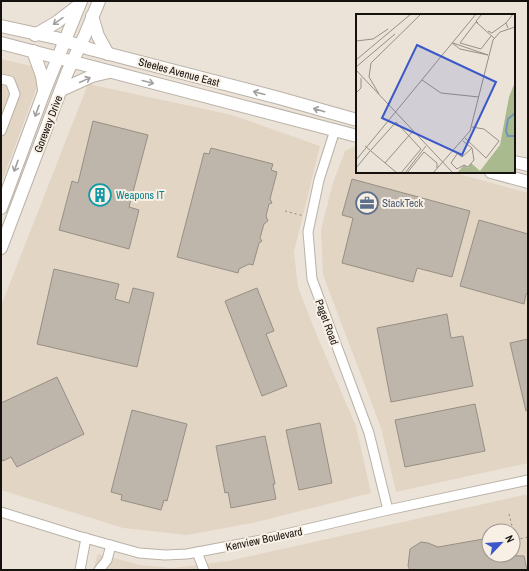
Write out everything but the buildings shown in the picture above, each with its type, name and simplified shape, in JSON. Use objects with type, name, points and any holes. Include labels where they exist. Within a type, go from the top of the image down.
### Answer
[{"type":"main road","name":"Goreway Drive","points":[[1,248],[61,90],[99,1]]},
{"type":"main road","name":"Goreway Drive","points":[[1,208],[44,92],[80,3]]},
{"type":"main road","points":[[35,34],[57,22],[80,3]]},
{"type":"main road","points":[[92,16],[98,36],[108,54]]},
{"type":"main road","name":"Steeles Avenue East","points":[[1,26],[65,41],[108,54],[279,98],[356,120]]},
{"type":"main road","points":[[33,51],[42,76],[44,92]]},
{"type":"main road","name":"Steeles Avenue East","points":[[1,52],[33,51],[356,136]]},
{"type":"main road","points":[[61,90],[92,76],[110,72]]},
{"type":"main road","points":[[515,162],[528,165]]},
{"type":"main road","points":[[496,173],[528,182]]},
{"type":"street","points":[[1,79],[10,81],[15,94],[1,131]]},
{"type":"street","name":"Paget Road","points":[[336,130],[319,180],[308,232],[312,279],[369,433],[388,510]]},
{"type":"street","name":"Kenview Boulevard","points":[[1,514],[111,545],[145,553],[165,555],[197,552],[256,542],[388,510],[528,480]]},
{"type":"street","points":[[80,570],[86,538]]},
{"type":"street","points":[[99,570],[107,560],[111,545]]},
{"type":"street","points":[[197,552],[204,570]]},
{"type":"path","points":[[285,211],[311,217]]},
{"type":"path","points":[[509,514],[511,523]]},
{"type":"shaded area","points":[[1,59],[31,66],[38,84],[1,184]]},
{"type":"shaded area","points":[[88,84],[232,115],[320,146],[294,252],[298,287],[356,426],[371,493],[257,522],[187,535],[123,528],[1,490],[1,306]]},
{"type":"shaded area","points":[[356,146],[356,173],[456,173],[528,193],[528,463],[396,492],[381,428],[323,275],[321,230],[332,186],[345,151]]},
{"type":"shaded area","points":[[528,494],[528,570],[93,570],[98,554],[141,565],[173,568],[228,561]]},
{"type":"place","name":"Weapons IT","points":[[100,195]]},
{"type":"place","name":"StackTeck","points":[[367,203]]}]
